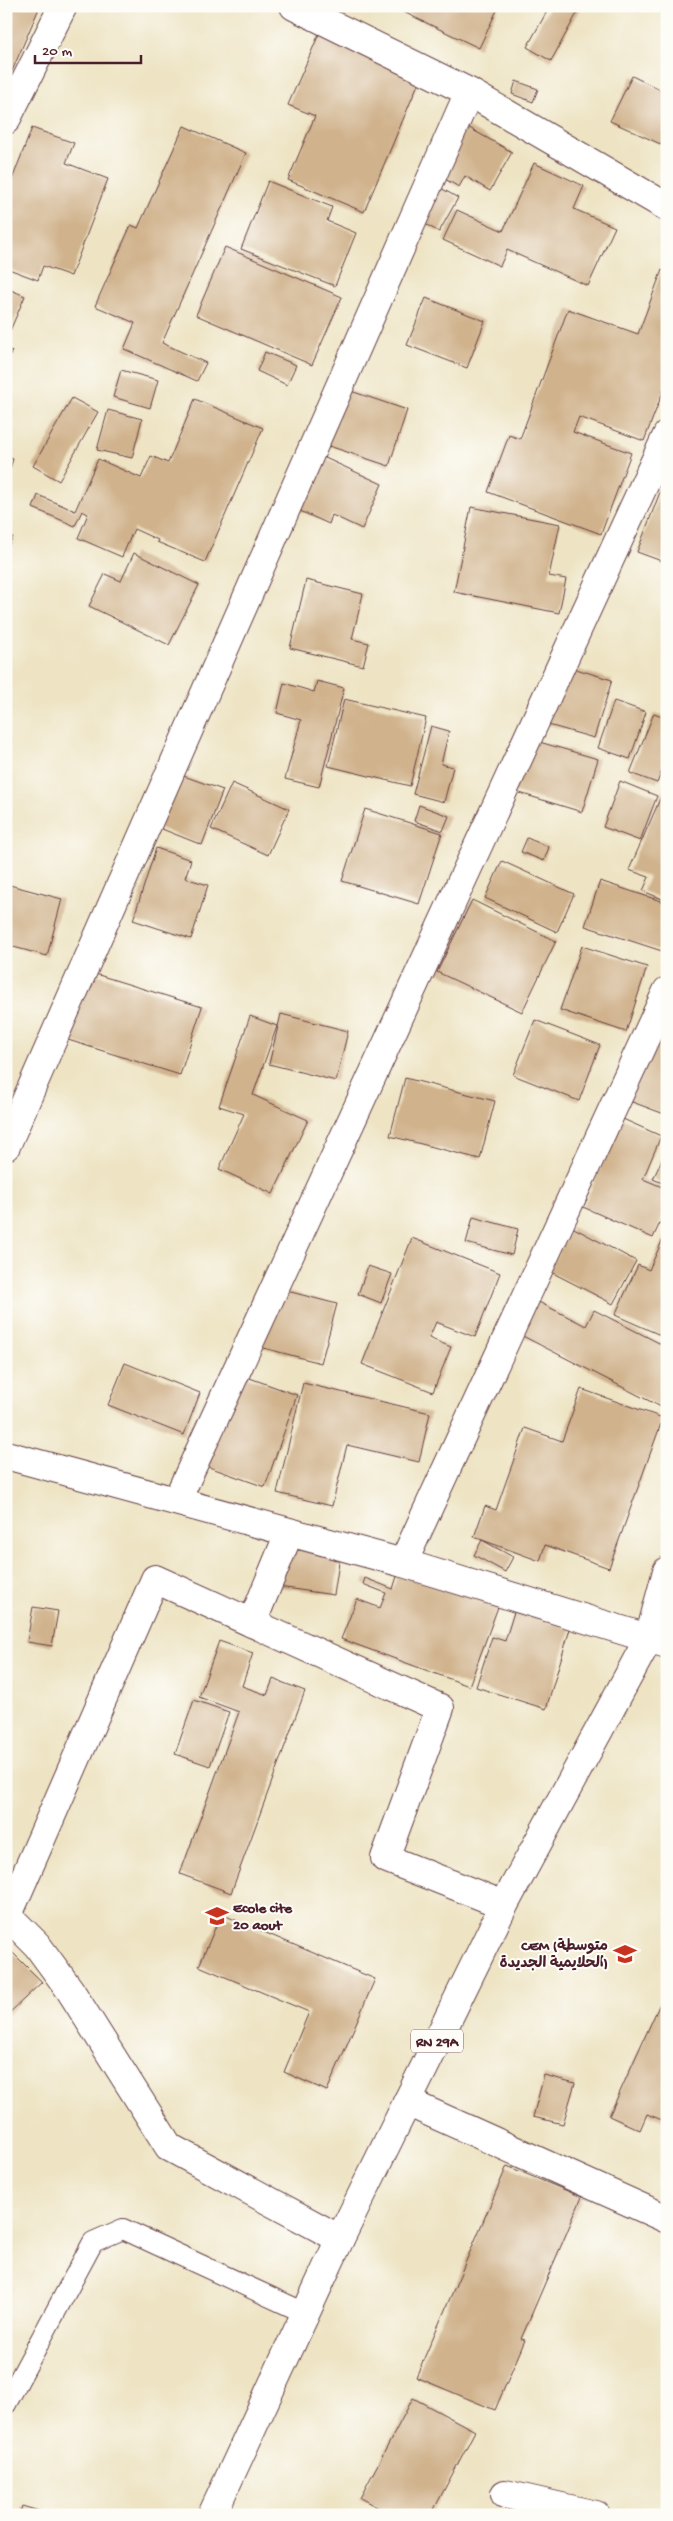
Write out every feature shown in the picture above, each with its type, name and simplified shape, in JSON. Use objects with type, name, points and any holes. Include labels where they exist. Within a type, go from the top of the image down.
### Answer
[{"type":"street","points":[[6,120],[63,6]]},
{"type":"street","points":[[294,6],[469,92],[667,207]]},
{"type":"street","points":[[6,1146],[469,92]]},
{"type":"street","points":[[177,1500],[667,435]]},
{"type":"street","points":[[402,1563],[667,991]]},
{"type":"street","points":[[6,1455],[177,1500],[289,1533],[402,1563],[658,1641]]},
{"type":"street","points":[[252,1623],[289,1533]]},
{"type":"street","name":"RN 29A","points":[[212,2515],[340,2239],[504,1905],[658,1641],[667,1571]]},
{"type":"street","points":[[340,2239],[168,2147],[70,1990],[37,1945],[7,1914],[155,1579],[440,1708],[385,1858],[504,1905]]},
{"type":"street","points":[[407,2102],[667,2219]]},
{"type":"street","points":[[505,2494],[596,2515]]},
{"type":"lane","points":[[6,2404],[93,2242],[123,2229],[306,2313]]},
{"type":"building","points":[[6,6],[40,6],[9,78],[6,77]]},
{"type":"building","points":[[391,6],[499,6],[479,48]]},
{"type":"building","points":[[550,6],[581,6],[551,61],[527,47]]},
{"type":"building","points":[[628,6],[639,6],[637,11]]},
{"type":"building","points":[[319,34],[421,77],[364,212],[288,180],[315,116],[288,105]]},
{"type":"building","points":[[632,76],[667,93],[667,147],[610,121]]},
{"type":"building","points":[[516,81],[538,89],[533,102],[512,94]]},
{"type":"building","points":[[464,125],[512,152],[490,191],[465,176],[459,187],[436,174]]},
{"type":"building","points":[[184,126],[246,153],[162,343],[206,363],[197,381],[124,349],[135,323],[95,306],[131,225],[138,228]]},
{"type":"building","points":[[32,128],[74,143],[66,163],[108,179],[71,276],[43,266],[38,280],[6,268],[6,195]]},
{"type":"building","points":[[534,163],[584,186],[574,209],[615,227],[588,286],[507,250],[500,266],[443,240],[457,210],[503,231]]},
{"type":"building","points":[[268,181],[332,207],[327,221],[356,233],[335,286],[241,249]]},
{"type":"building","points":[[434,184],[458,198],[439,232],[415,218]]},
{"type":"building","points":[[225,247],[342,297],[312,365],[196,315]]},
{"type":"building","points":[[662,270],[667,272],[667,381],[644,441],[579,417],[573,432],[631,453],[601,534],[488,492],[509,435],[520,439],[568,309],[638,334]]},
{"type":"building","points":[[6,288],[25,296],[9,333],[6,332]]},
{"type":"building","points":[[426,298],[485,321],[467,368],[407,345]]},
{"type":"building","points":[[6,349],[12,351],[6,364]]},
{"type":"building","points":[[265,352],[296,365],[287,385],[257,371]]},
{"type":"building","points":[[121,370],[158,380],[150,408],[113,397]]},
{"type":"building","points":[[339,387],[407,410],[389,466],[320,443]]},
{"type":"building","points":[[72,398],[98,412],[59,481],[33,466]]},
{"type":"building","points":[[195,399],[263,428],[205,562],[157,542],[158,540],[134,529],[122,557],[78,538],[88,514],[82,511],[75,526],[33,508],[38,495],[75,511],[98,459],[141,478],[151,456],[168,463]]},
{"type":"building","points":[[108,410],[142,419],[132,458],[97,450]]},
{"type":"building","points":[[312,452],[382,484],[362,529],[332,515],[329,524],[289,506]]},
{"type":"building","points":[[6,456],[13,459],[7,478],[6,478]]},
{"type":"building","points":[[662,487],[667,489],[667,563],[637,552]]},
{"type":"building","points":[[471,507],[560,524],[549,576],[566,579],[559,613],[454,592]]},
{"type":"building","points":[[6,533],[13,537],[6,551]]},
{"type":"building","points":[[134,553],[199,585],[169,645],[89,606],[105,574],[121,581]]},
{"type":"building","points":[[306,580],[363,594],[352,639],[369,643],[363,666],[290,648]]},
{"type":"building","points":[[563,665],[612,680],[594,738],[545,724]]},
{"type":"building","points":[[317,681],[344,688],[319,787],[285,779],[301,720],[277,713],[284,683],[314,692]]},
{"type":"building","points":[[344,699],[426,718],[410,786],[328,766]]},
{"type":"building","points":[[614,701],[646,712],[630,759],[598,748]]},
{"type":"building","points":[[654,713],[667,718],[667,759],[657,783],[630,773]]},
{"type":"building","points":[[431,726],[449,731],[441,764],[453,767],[444,802],[413,794]]},
{"type":"building","points":[[529,739],[598,759],[582,812],[513,791]]},
{"type":"building","points":[[167,770],[223,790],[202,845],[147,823]]},
{"type":"building","points":[[620,781],[657,796],[640,841],[603,827]]},
{"type":"building","points":[[232,783],[289,809],[268,855],[211,829]]},
{"type":"building","points":[[667,783],[667,901],[643,891],[649,877],[629,870]]},
{"type":"building","points":[[419,805],[449,816],[443,831],[414,821]]},
{"type":"building","points":[[365,809],[442,833],[419,904],[342,881]]},
{"type":"building","points":[[527,838],[549,847],[544,861],[521,852]]},
{"type":"building","points":[[156,848],[191,860],[185,878],[208,885],[191,939],[133,920]]},
{"type":"building","points":[[502,861],[574,894],[557,932],[485,898]]},
{"type":"building","points":[[600,881],[667,903],[667,938],[662,951],[585,926]]},
{"type":"building","points":[[6,884],[62,899],[47,956],[6,945]]},
{"type":"building","points":[[472,900],[556,941],[522,1012],[437,972]]},
{"type":"building","points":[[582,946],[647,967],[626,1032],[560,1010]]},
{"type":"building","points":[[89,972],[202,1007],[180,1075],[68,1040]]},
{"type":"building","points":[[281,1014],[348,1031],[336,1081],[269,1064]]},
{"type":"building","points":[[250,1016],[277,1026],[253,1095],[308,1120],[273,1194],[219,1169],[244,1114],[219,1106]]},
{"type":"building","points":[[535,1020],[600,1045],[579,1101],[513,1075]]},
{"type":"building","points":[[667,1024],[667,1115],[627,1100]]},
{"type":"building","points":[[405,1078],[495,1101],[480,1159],[390,1136]]},
{"type":"building","points":[[623,1119],[661,1136],[643,1179],[667,1189],[667,1207],[653,1238],[583,1207]]},
{"type":"building","points":[[667,1149],[667,1185],[653,1179]]},
{"type":"building","points":[[473,1217],[518,1229],[512,1255],[466,1243]]},
{"type":"building","points":[[572,1227],[636,1261],[613,1304],[549,1271]]},
{"type":"building","points":[[667,1230],[667,1338],[615,1315],[638,1265],[649,1270]]},
{"type":"building","points":[[412,1238],[500,1273],[475,1337],[436,1322],[429,1338],[451,1347],[433,1392],[362,1364]]},
{"type":"building","points":[[368,1266],[392,1274],[381,1303],[358,1294]]},
{"type":"building","points":[[272,1287],[337,1304],[321,1363],[256,1346]]},
{"type":"building","points":[[527,1296],[586,1326],[594,1310],[667,1347],[667,1410],[509,1329]]},
{"type":"building","points":[[125,1363],[200,1393],[184,1435],[108,1405]]},
{"type":"building","points":[[244,1376],[297,1395],[265,1487],[206,1466]]},
{"type":"building","points":[[303,1383],[430,1413],[419,1462],[347,1445],[332,1506],[277,1493]]},
{"type":"building","points":[[581,1389],[663,1418],[609,1568],[545,1545],[540,1561],[474,1537],[485,1506],[496,1510],[525,1428],[562,1441]]},
{"type":"building","points":[[482,1540],[513,1557],[505,1572],[474,1555]]},
{"type":"building","points":[[278,1547],[340,1556],[334,1595],[272,1586]]},
{"type":"building","points":[[399,1570],[498,1607],[469,1686],[341,1639],[357,1599],[380,1608],[386,1593],[363,1584],[365,1578],[393,1589]]},
{"type":"building","points":[[33,1607],[58,1611],[52,1646],[27,1642]]},
{"type":"building","points":[[514,1612],[570,1629],[546,1709],[476,1687],[492,1637],[505,1641]]},
{"type":"building","points":[[219,1641],[253,1653],[242,1686],[267,1695],[273,1679],[305,1691],[231,1893],[180,1874],[239,1712],[199,1697]]},
{"type":"building","points":[[194,1700],[229,1712],[210,1766],[175,1754]]},
{"type":"building","points":[[221,1914],[375,1979],[327,2091],[284,2072],[309,2012],[199,1966]]},
{"type":"building","points":[[6,1946],[42,1982],[6,2016]]},
{"type":"building","points":[[667,1988],[667,2122],[647,2114],[640,2130],[609,2116]]},
{"type":"building","points":[[544,2075],[575,2083],[563,2124],[533,2117]]},
{"type":"building","points":[[507,2166],[582,2197],[521,2339],[525,2340],[495,2410],[416,2377]]},
{"type":"building","points":[[413,2398],[475,2431],[431,2515],[392,2515],[360,2498]]},
{"type":"building","points":[[22,2506],[49,2514],[49,2515],[19,2515]]},
{"type":"place","name":"Ecole cite 20 aout","points":[[217,1916]]},
{"type":"place","name":"CEM (متوسطة الحلايمية الجديدة)","points":[[625,1954]]}]
